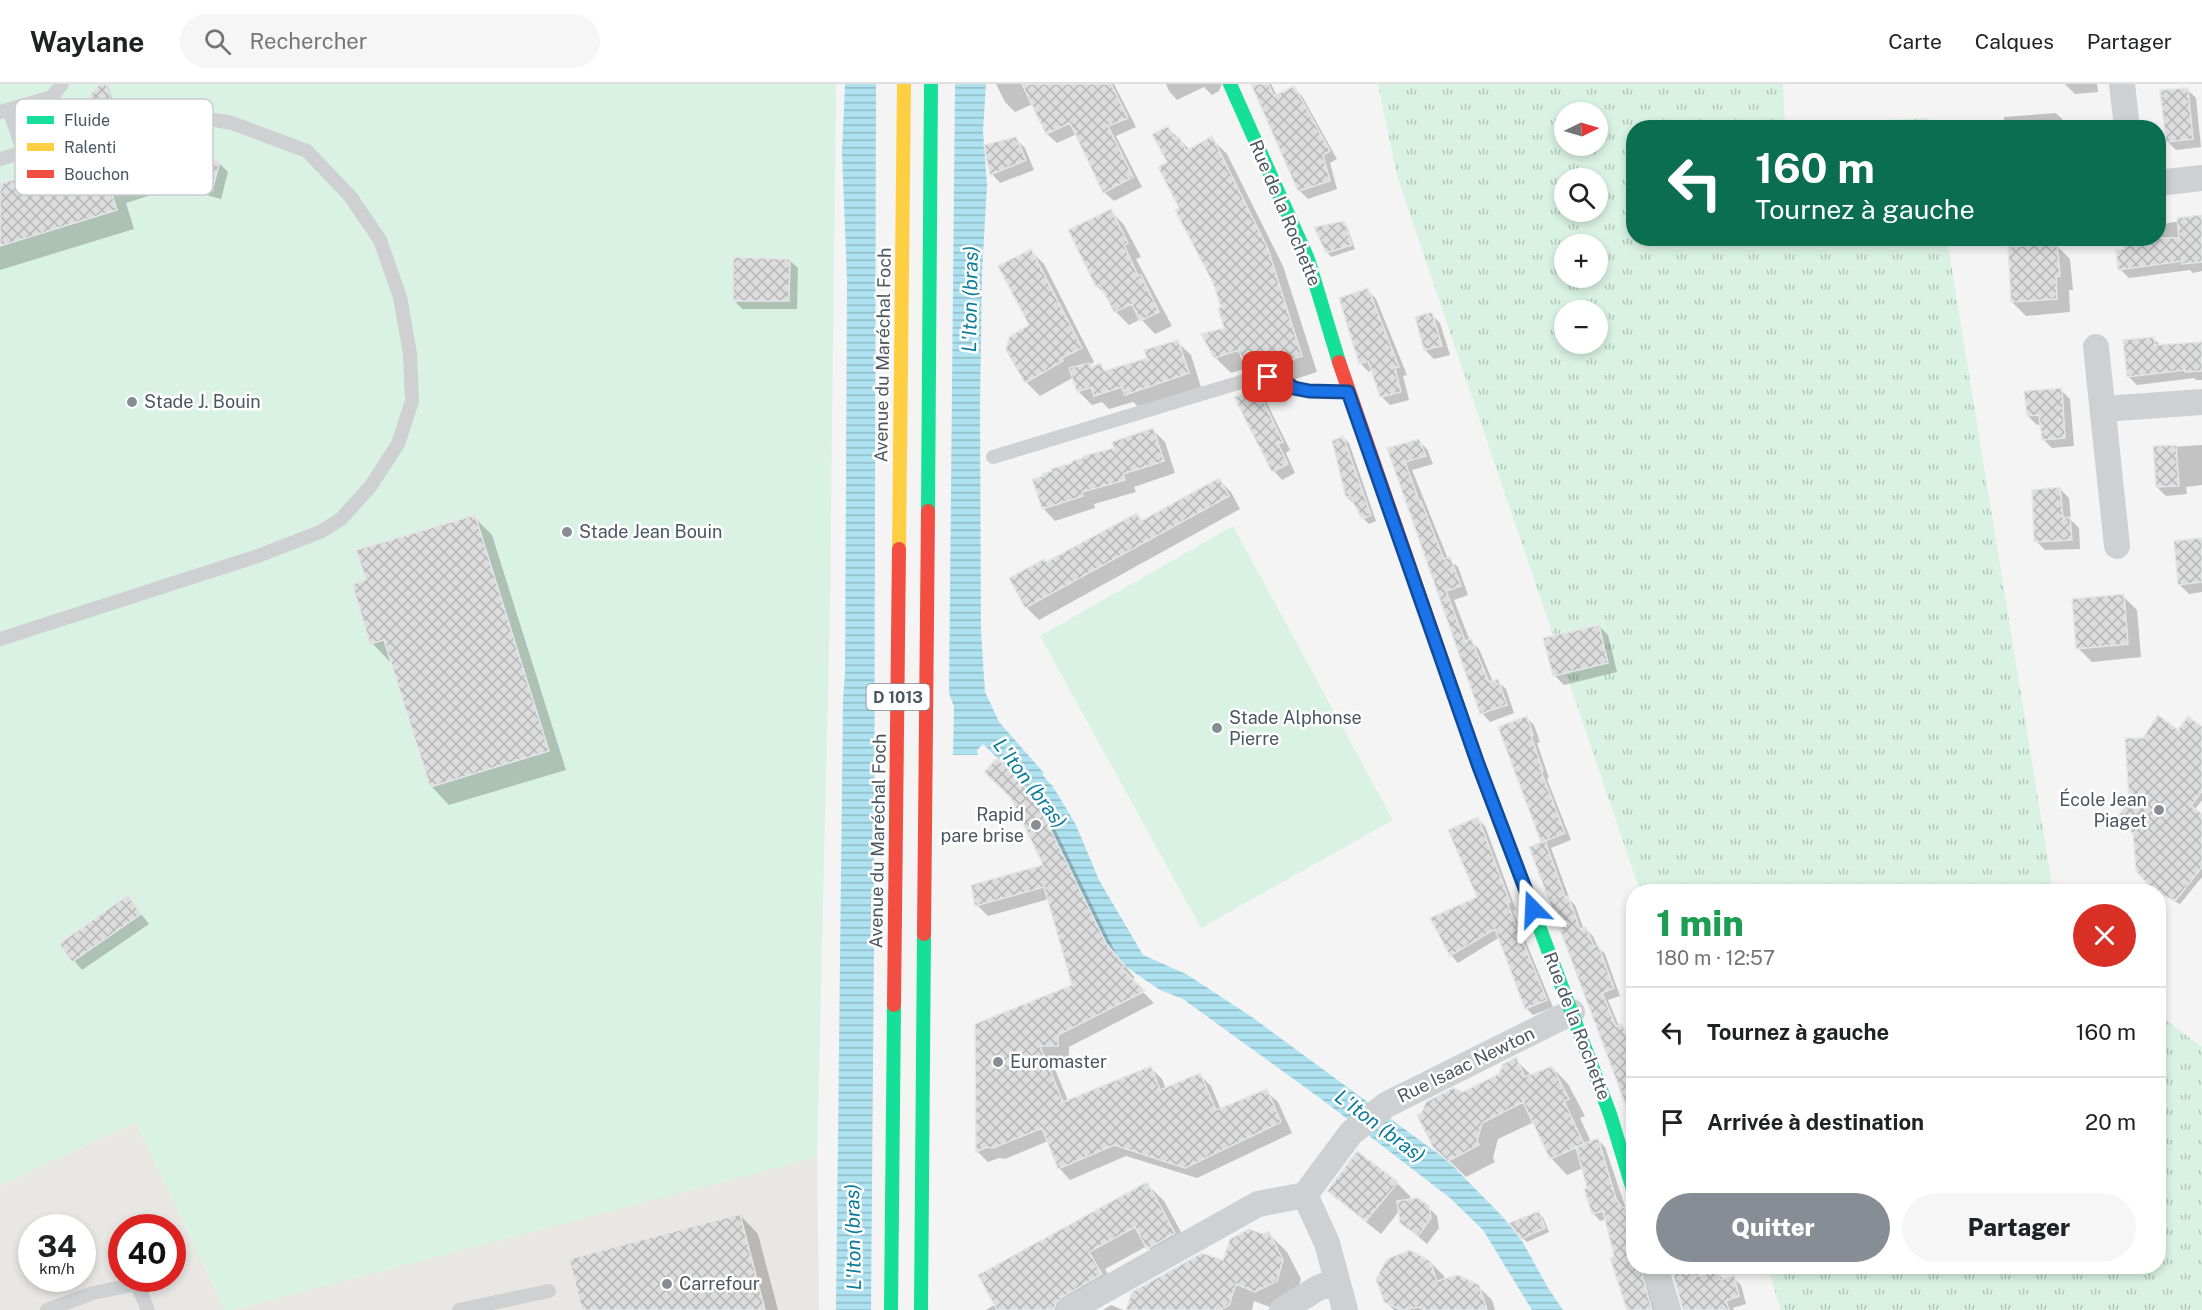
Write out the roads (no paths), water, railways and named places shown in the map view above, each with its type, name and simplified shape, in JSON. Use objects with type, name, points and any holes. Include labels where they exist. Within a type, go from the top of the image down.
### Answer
[{"type":"main road","name":"Avenue du Maréchal Foch","points":[[891,1310],[904,84]]},
{"type":"main road","name":"D 1013","points":[[921,1310],[931,84]]},
{"type":"main road","name":"Rue de la Rochette","points":[[1230,84],[1308,259],[1348,392],[1478,764],[1610,1114],[1626,1166]]},
{"type":"street","points":[[2122,84],[2126,120]]},
{"type":"street","points":[[2166,182],[2202,178]]},
{"type":"street","points":[[2096,347],[2117,546]]},
{"type":"street","points":[[2104,410],[2202,402]]},
{"type":"street","name":"Rue Isaac Newton","points":[[1305,1195],[1351,1133],[1386,1105],[1572,1012]]},
{"type":"street","points":[[1069,1310],[1258,1204],[1305,1195],[1327,1243],[1345,1310]]},
{"type":"street","points":[[1657,1274],[1668,1310]]},
{"type":"street","points":[[1282,1310],[1318,1288],[1337,1281]]},
{"type":"lane","points":[[48,99],[52,98],[62,84]]},
{"type":"lane","points":[[5,111],[15,133]]},
{"type":"lane","points":[[0,639],[255,557],[320,532],[341,519],[370,487],[398,444],[412,402],[410,354],[399,297],[380,240],[350,196],[308,151],[232,123],[213,120]]},
{"type":"lane","points":[[0,159],[15,155]]},
{"type":"lane","points":[[993,457],[1251,380],[1268,377],[1282,379],[1294,388],[1309,391],[1348,392]]},
{"type":"lane","points":[[47,1310],[93,1293],[137,1284],[148,1310]]},
{"type":"lane","points":[[459,1310],[549,1291]]},
{"type":"water","name":"L'Iton (bras)","points":[[845,84],[876,84],[871,1310],[836,1310],[845,673],[847,281],[842,152]]},
{"type":"water","name":"L'Iton (bras)","points":[[955,84],[986,84],[983,131],[987,185],[982,273],[980,408],[981,632],[985,692],[999,722],[1052,785],[1076,825],[1099,880],[1143,955],[1186,974],[1249,1015],[1448,1161],[1521,1239],[1563,1310],[1532,1310],[1483,1230],[1450,1198],[1324,1101],[1183,999],[1160,990],[1125,966],[1106,943],[1040,808],[1016,776],[983,744],[977,750],[978,755],[953,755],[954,707],[949,693]]},
{"type":"place","name":"Stade J. Bouin","points":[[132,402]]},
{"type":"place","name":"Stade Jean Bouin","points":[[567,532]]},
{"type":"place","name":"Stade Alphonse Pierre","points":[[1217,728]]},
{"type":"place","name":"École Jean Piaget","points":[[2159,810]]},
{"type":"place","name":"Rapid pare brise","points":[[1036,825]]},
{"type":"place","name":"Euromaster","points":[[998,1062]]},
{"type":"place","name":"Carrefour","points":[[667,1284]]}]
